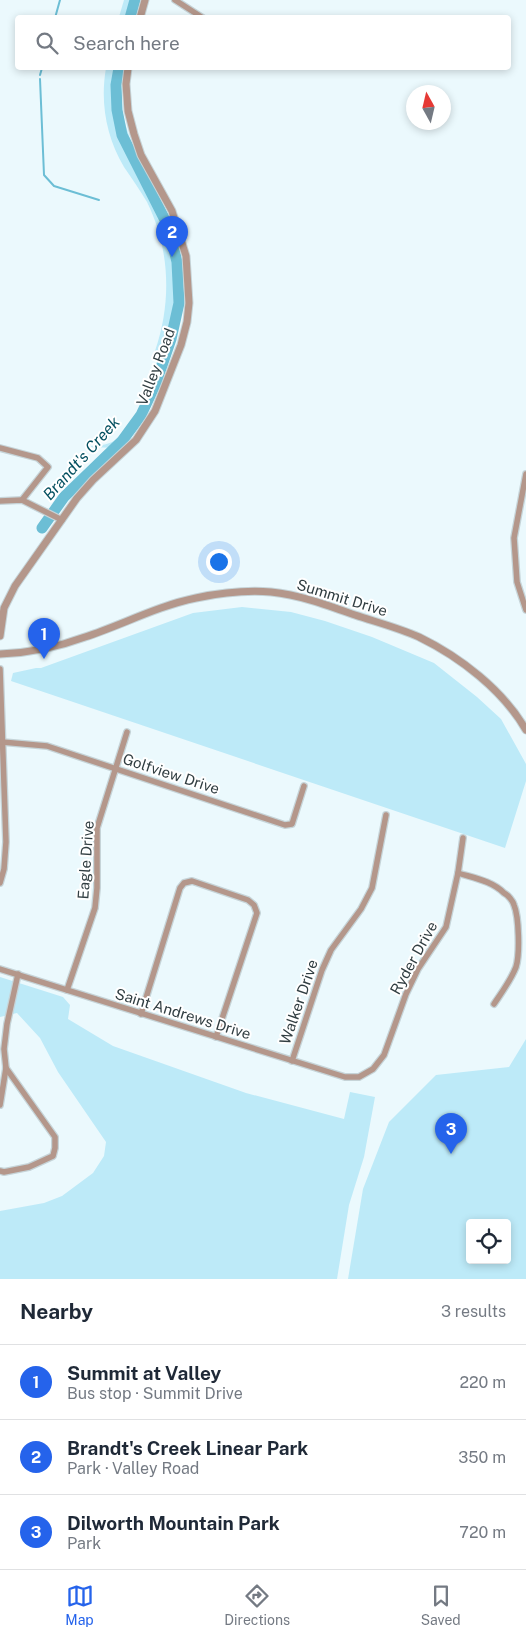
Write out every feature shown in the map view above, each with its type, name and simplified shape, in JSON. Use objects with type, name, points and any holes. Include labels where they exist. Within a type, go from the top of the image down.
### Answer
[{"type":"street","points":[[141,15],[144,0]]},
{"type":"street","points":[[175,0],[198,15]]},
{"type":"street","name":"Valley Road","points":[[0,636],[4,608],[15,586],[77,498],[93,480],[136,440],[155,411],[181,345],[187,322],[189,303],[186,256],[172,211],[141,155],[134,134],[128,111],[126,84],[128,70]]},
{"type":"street","points":[[0,448],[38,458],[48,467],[22,500]]},
{"type":"street","points":[[526,474],[514,538],[517,582],[526,610]]},
{"type":"street","points":[[0,501],[22,500],[62,520]]},
{"type":"street","name":"Summit Drive","points":[[0,654],[41,650],[85,637],[161,608],[195,598],[230,593],[271,592],[310,599],[426,641],[458,659],[488,684],[520,719],[526,730]]},
{"type":"street","points":[[0,669],[6,842],[4,869],[0,884]]},
{"type":"street","name":"Eagle Drive","points":[[67,990],[94,908],[97,888],[97,828],[127,732]]},
{"type":"street","name":"Golfview Drive","points":[[2,742],[47,746],[285,824],[292,824],[304,786]]},
{"type":"street","name":"Walker Drive","points":[[292,1061],[322,970],[331,950],[361,909],[372,888],[386,815]]},
{"type":"street","name":"Ryder Drive","points":[[359,1077],[373,1069],[384,1055],[406,994],[418,969],[446,927],[458,873],[463,838]]},
{"type":"street","points":[[458,873],[496,886],[514,904],[518,930],[518,958],[508,983],[494,1004]]},
{"type":"street","points":[[141,1014],[180,888],[184,883],[192,881],[248,900],[254,905],[257,913],[216,1037]]},
{"type":"street","name":"Saint Andrews Drive","points":[[0,969],[345,1077],[359,1077]]},
{"type":"street","points":[[0,1105],[6,1068],[4,1049],[7,1024],[18,974]]},
{"type":"street","points":[[0,1171],[4,1172],[29,1167],[53,1156],[55,1148],[55,1137],[6,1068]]},
{"type":"shaded area","points":[[124,0],[137,0],[133,15],[120,15]]},
{"type":"shaded area","points":[[106,70],[120,70],[119,89],[126,127],[132,144],[166,214],[173,233],[181,272],[180,311],[172,350],[147,411],[121,448],[85,447],[112,442],[129,427],[136,415],[160,353],[155,351],[164,314],[166,276],[164,257],[155,220],[147,202],[124,167],[113,144],[104,106]]},
{"type":"shaded area","points":[[242,607],[291,612],[372,637],[434,663],[477,697],[501,719],[526,764],[526,781],[505,848],[11,681],[13,673],[41,668],[193,613]]},
{"type":"shaded area","points":[[0,977],[63,997],[70,1005],[68,1019],[113,1046],[246,1093],[344,1119],[350,1092],[375,1097],[364,1157],[349,1205],[337,1279],[0,1279],[0,1211],[44,1203],[62,1196],[93,1173],[104,1156],[106,1142],[58,1072],[40,1038],[17,1013],[0,1017]]},
{"type":"shaded area","points":[[526,1039],[526,1279],[348,1279],[363,1189],[389,1122],[436,1075],[509,1067]]},
{"type":"waterway","points":[[56,15],[60,0]]},
{"type":"waterway","name":"Brandt's Creek","points":[[131,15],[135,0]]},
{"type":"waterway","points":[[40,75],[41,70]]},
{"type":"waterway","name":"Brandt's Creek","points":[[42,528],[64,497],[122,441],[141,415],[156,383],[171,339],[179,303],[177,262],[165,220],[122,135],[117,110],[116,85],[119,70]]},
{"type":"waterway","points":[[40,79],[44,175],[54,186],[99,200]]},
{"type":"place","name":"Brandt's Creek Linear Park","points":[[172,257]]},
{"type":"place","name":"Summit at Valley","points":[[44,659]]},
{"type":"place","name":"Dilworth Mountain Park","points":[[451,1154]]}]
